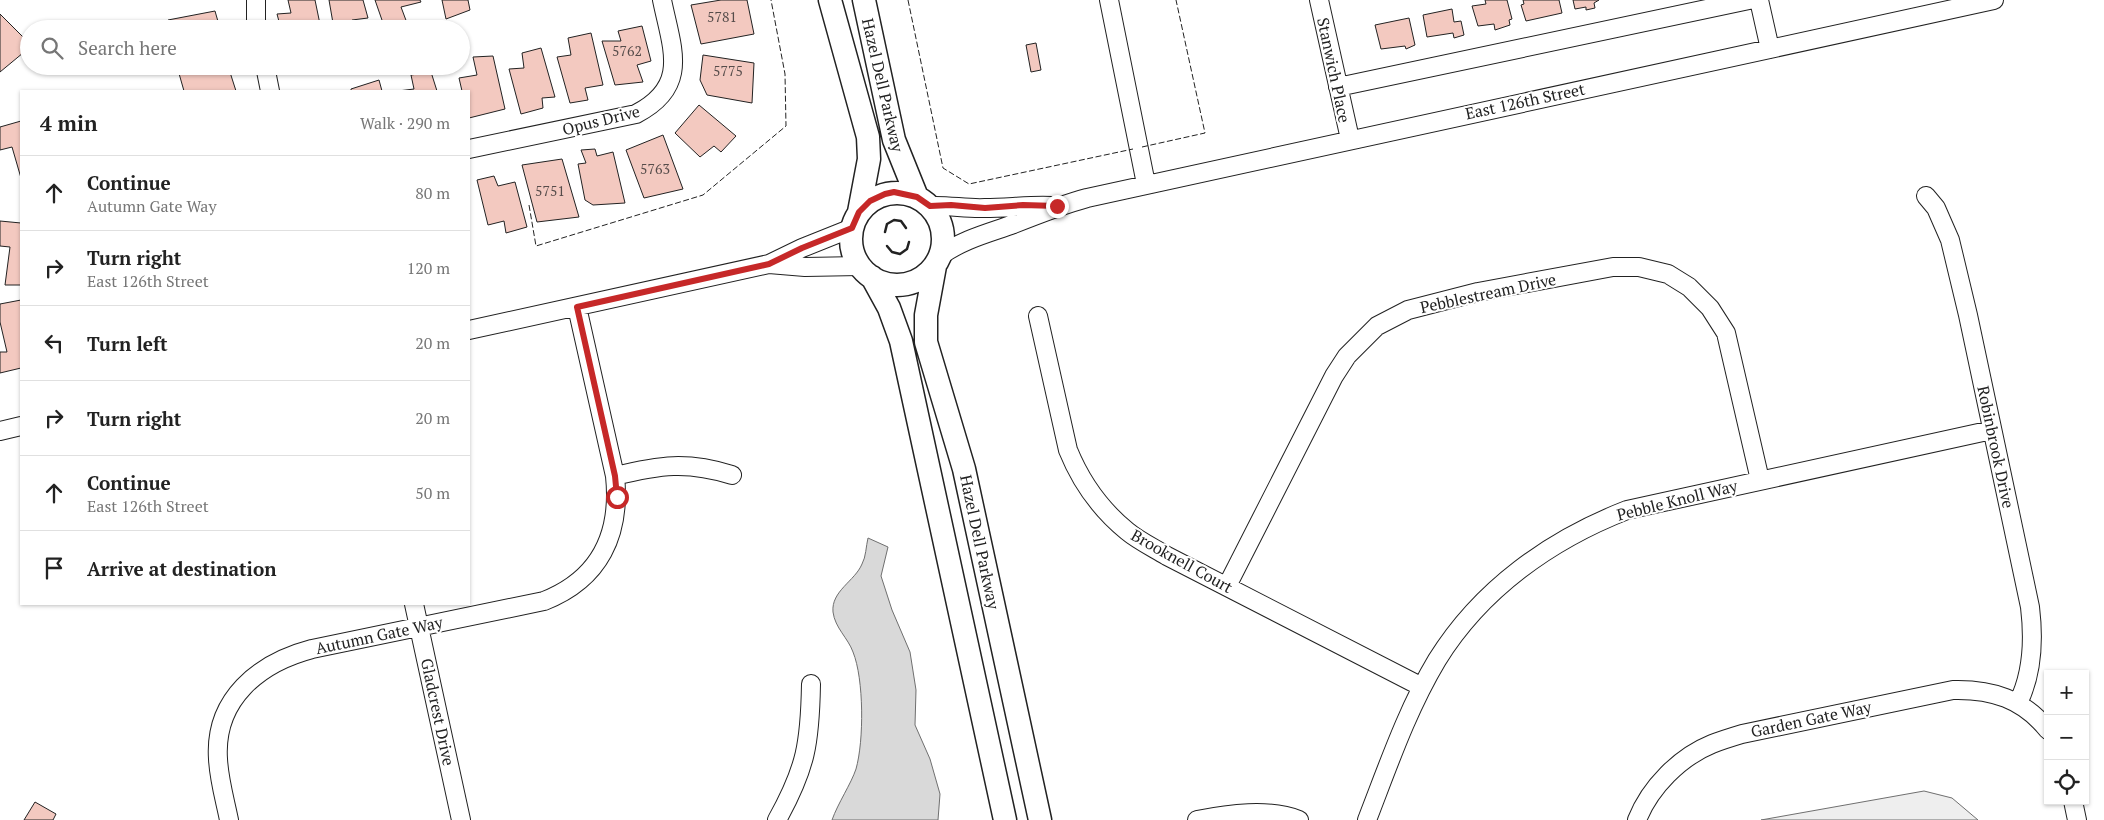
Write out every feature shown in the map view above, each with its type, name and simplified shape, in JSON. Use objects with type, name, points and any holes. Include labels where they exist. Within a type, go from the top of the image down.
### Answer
[{"type":"main road","name":"Hazel Dell Parkway","points":[[830,0],[868,138],[870,152],[856,220]]},
{"type":"main road","name":"Hazel Dell Parkway","points":[[864,0],[894,140],[924,201]]},
{"type":"main road","points":[[902,192],[924,201],[939,219],[944,234],[938,261],[922,278],[906,284],[888,284],[866,272],[853,252],[856,220],[870,201],[885,194],[902,192]]},
{"type":"main road","name":"Hazel Dell Parkway","points":[[938,261],[926,315],[926,342],[964,469],[1040,820]]},
{"type":"main road","name":"Hazel Dell Parkway","points":[[866,272],[889,308],[901,341],[1004,820]]},
{"type":"street","points":[[256,0],[256,20]]},
{"type":"street","name":"Opus Drive","points":[[470,149],[636,114],[652,106],[666,90],[673,70],[670,37],[662,0]]},
{"type":"street","points":[[1109,0],[1146,184]]},
{"type":"street","name":"Stanwich Place","points":[[1319,0],[1350,140]]},
{"type":"street","points":[[1338,86],[1749,0]]},
{"type":"street","points":[[1759,0],[1770,49]]},
{"type":"street","name":"East 126th Street","points":[[938,261],[963,242],[1057,206],[1146,184],[1994,0]]},
{"type":"street","points":[[267,75],[270,90]]},
{"type":"street","name":"Robinbrook Drive","points":[[1926,196],[1936,208],[1950,240],[2030,607],[2032,624],[2030,666],[2026,687],[2018,703]]},
{"type":"street","name":"East 126th Street","points":[[924,201],[985,208],[1023,205],[1057,206]]},
{"type":"street","points":[[470,330],[769,264],[856,220]]},
{"type":"street","points":[[769,264],[866,272]]},
{"type":"street","name":"Pebblestream Drive","points":[[1227,586],[1334,376],[1347,356],[1377,326],[1393,317],[1408,310],[1478,292],[1613,267],[1639,267],[1668,274],[1689,287],[1710,308],[1726,333],[1760,480]]},
{"type":"street","name":"Autumn Gate Way","points":[[229,820],[218,769],[218,742],[229,709],[247,682],[266,668],[290,655],[544,601],[568,590],[593,566],[613,532],[617,497],[615,476],[577,307]]},
{"type":"street","name":"Brooknell Court","points":[[1038,316],[1068,450],[1075,468],[1090,493],[1128,532],[1167,556],[1422,687]]},
{"type":"street","points":[[0,431],[20,426]]},
{"type":"street","name":"Pebble Knoll Way","points":[[1367,820],[1403,728],[1437,660],[1481,602],[1505,580],[1557,543],[1581,529],[1627,510],[1992,430]]},
{"type":"street","points":[[615,476],[662,465],[709,468],[732,475]]},
{"type":"street","name":"Gladcrest Drive","points":[[414,605],[461,820]]},
{"type":"street","points":[[776,820],[801,772],[808,744],[812,684]]},
{"type":"street","name":"Garden Gate Way","points":[[1637,820],[1649,797],[1681,762],[1711,744],[1742,734],[1953,690],[1982,691],[2018,703],[2036,716],[2044,725]]},
{"type":"street","points":[[2074,805],[2077,820]]},
{"type":"street","points":[[1196,820],[1268,814],[1288,816],[1299,820]]},
{"type":"shaded area","points":[[868,538],[888,547],[881,576],[892,610],[910,652],[916,690],[915,725],[930,759],[940,794],[938,820],[832,820],[856,769],[859,757],[862,710],[857,664],[851,647],[836,623],[833,605],[839,592],[859,570],[865,555]]},
{"type":"shaded area","points":[[1924,791],[1952,798],[1978,820],[1761,820]]},
{"type":"building","points":[[288,0],[315,0],[319,20],[279,20],[277,14],[291,13]]},
{"type":"building","points":[[329,0],[363,0],[368,18],[332,20]]},
{"type":"building","points":[[375,0],[420,0],[421,2],[401,7],[406,20],[382,20]]},
{"type":"building","points":[[442,0],[468,0],[470,10],[446,19]]},
{"type":"building","points":[[721,0],[747,0],[754,34],[701,44],[691,5]]},
{"type":"building","points":[[1485,0],[1507,0],[1512,19],[1509,20],[1510,25],[1495,30],[1494,24],[1478,26],[1472,6],[1486,4]]},
{"type":"building","points":[[1523,0],[1559,0],[1562,13],[1526,21],[1521,5],[1524,4]]},
{"type":"building","points":[[1573,0],[1599,0],[1594,3],[1595,8],[1586,10],[1586,7],[1575,9]]},
{"type":"building","points":[[1452,9],[1454,22],[1461,21],[1464,35],[1454,38],[1453,33],[1427,37],[1423,15]]},
{"type":"building","points":[[215,11],[218,20],[168,20]]},
{"type":"building","points":[[0,14],[20,34],[20,55],[0,72]]},
{"type":"building","points":[[1409,18],[1415,45],[1406,49],[1405,46],[1381,49],[1375,25]]},
{"type":"building","points":[[642,26],[651,61],[637,65],[643,82],[615,85],[602,41],[621,41],[618,31]]},
{"type":"building","points":[[591,33],[603,85],[585,88],[588,100],[570,103],[557,57],[571,55],[568,38]]},
{"type":"building","points":[[1036,43],[1041,70],[1031,72],[1026,45]]},
{"type":"building","points":[[541,48],[555,97],[542,98],[543,108],[521,114],[509,69],[524,68],[522,53]]},
{"type":"building","points":[[703,55],[754,63],[752,103],[707,95],[700,80]]},
{"type":"building","points":[[493,56],[505,109],[470,118],[470,90],[462,90],[459,78],[477,75],[473,57]]},
{"type":"building","points":[[179,75],[231,75],[236,90],[184,90]]},
{"type":"building","points":[[411,75],[432,75],[437,90],[406,90],[414,89]]},
{"type":"building","points":[[379,80],[382,90],[351,90]]},
{"type":"building","points":[[699,105],[736,136],[721,152],[714,146],[700,157],[675,133]]},
{"type":"building","points":[[20,121],[20,175],[12,147],[0,150],[0,127]]},
{"type":"building","points":[[663,135],[683,189],[644,198],[626,150]]},
{"type":"building","points":[[595,149],[597,156],[613,152],[625,203],[593,205],[585,200],[578,164],[586,163],[581,150]]},
{"type":"building","points":[[562,159],[579,217],[537,222],[522,165]]},
{"type":"building","points":[[494,176],[498,186],[515,182],[527,227],[506,233],[504,221],[488,225],[477,180]]},
{"type":"building","points":[[0,221],[20,223],[20,285],[5,285],[10,247],[0,246]]},
{"type":"building","points":[[20,300],[20,368],[0,373],[0,352],[7,352],[0,322],[0,304]]},
{"type":"building","points":[[35,802],[56,814],[53,820],[24,820]]},
{"type":"fence","points":[[529,205],[536,246],[703,195],[786,126],[785,74],[771,0]]},
{"type":"fence","points":[[908,0],[943,168],[969,184],[1133,149]]},
{"type":"fence","points":[[1142,147],[1205,133],[1176,0]]},
{"type":"wall","points":[[885,232],[887,224],[894,220],[901,221],[906,228]]},
{"type":"wall","points":[[887,246],[892,252],[900,254],[907,249],[909,242]]},
{"type":"route","points":[[617,497],[615,476],[577,307],[769,264],[827,237],[852,228],[859,212],[864,206],[878,197],[894,192],[910,194],[930,206],[951,205],[966,208],[996,208],[1023,205],[1057,206]]}]
